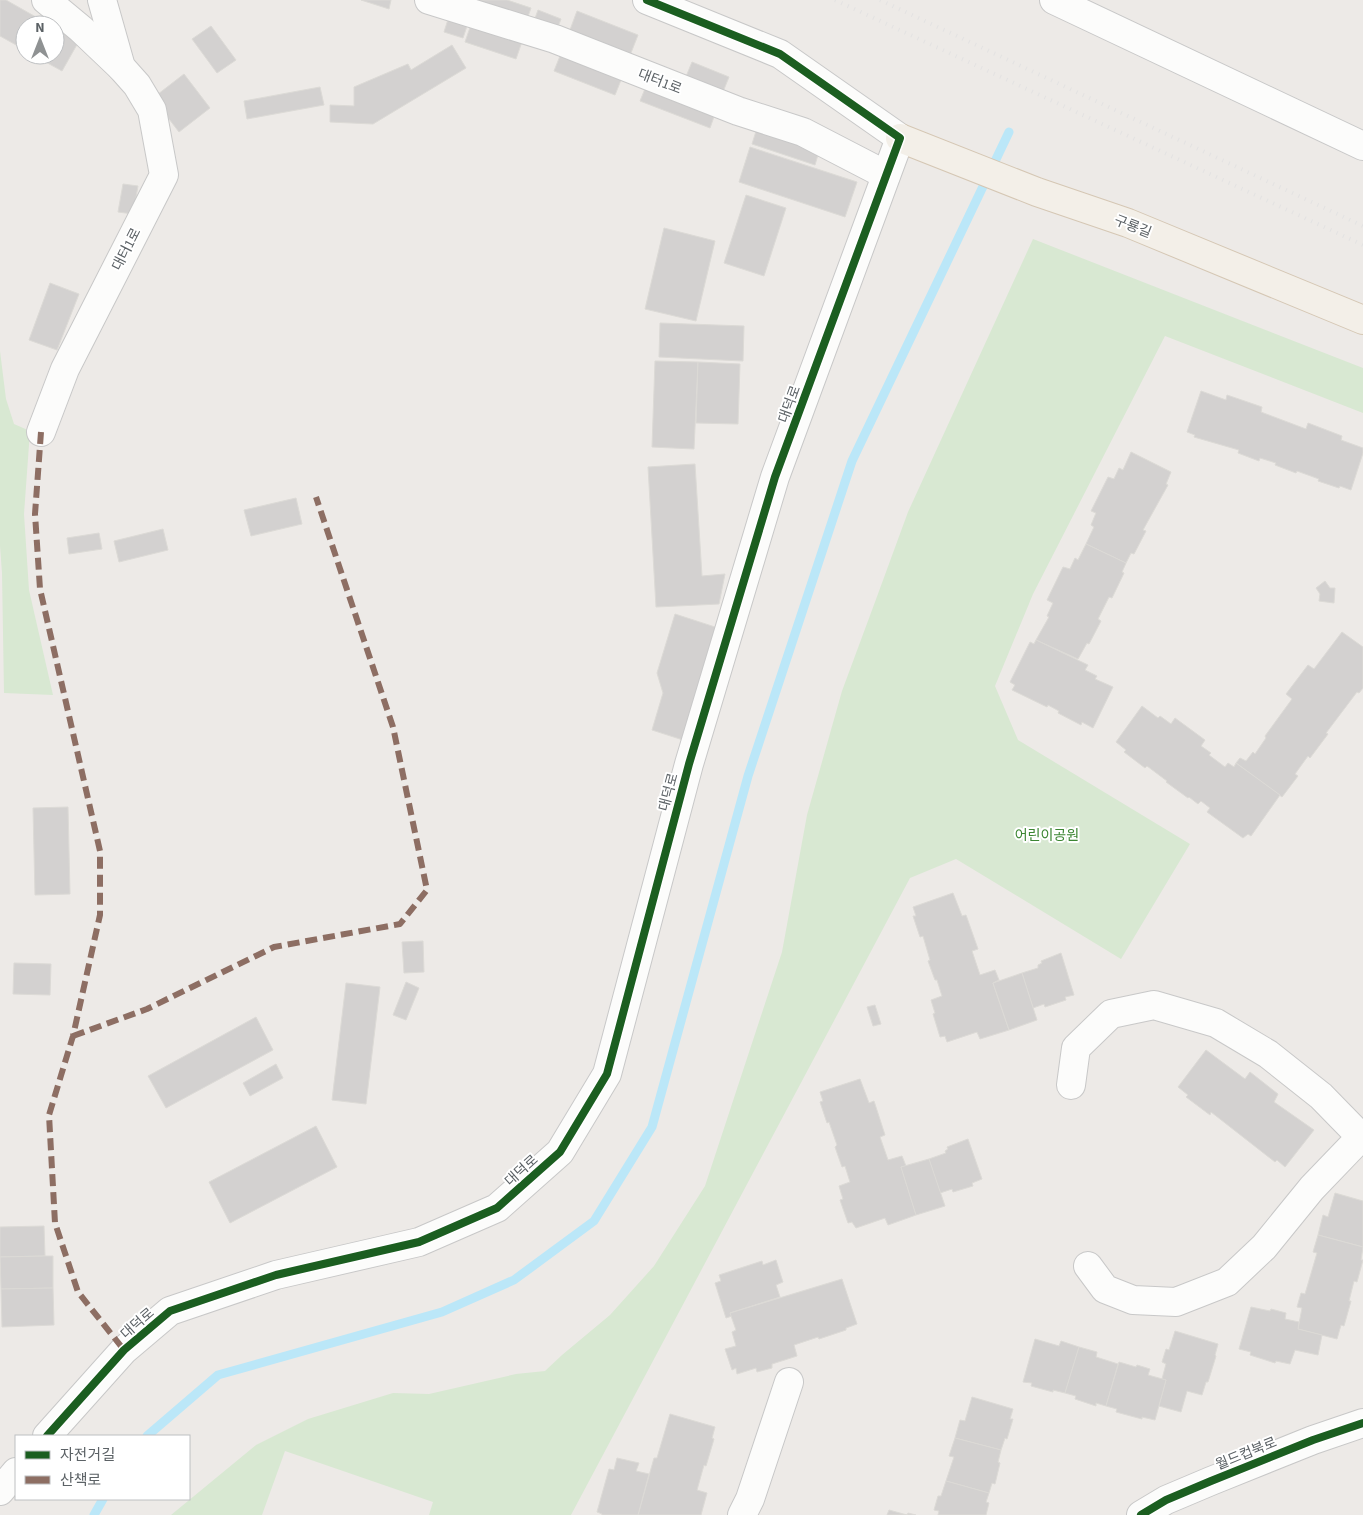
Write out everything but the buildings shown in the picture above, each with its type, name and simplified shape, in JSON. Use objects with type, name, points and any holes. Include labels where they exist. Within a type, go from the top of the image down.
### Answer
[{"type":"main road","name":"구룡길","points":[[910,142],[1037,192],[1128,223],[1363,320]]},
{"type":"street","name":"대터1로","points":[[41,432],[65,370],[164,175],[152,110],[137,85],[81,29],[46,0]]},
{"type":"street","name":"대터1로","points":[[102,0],[121,67]]},
{"type":"street","name":"대터1로","points":[[429,0],[555,39],[738,111],[803,132],[886,175]]},
{"type":"street","points":[[647,0],[780,54],[910,142]]},
{"type":"street","points":[[1054,0],[1363,146]]},
{"type":"street","name":"대덕로","points":[[48,1435],[124,1350],[170,1311],[276,1275],[419,1242],[497,1208],[560,1152],[607,1074],[689,764],[775,477],[886,175],[910,142]]},
{"type":"street","points":[[1070,1085],[1076,1048],[1110,1014],[1154,1005],[1216,1023],[1268,1054],[1321,1096],[1362,1137],[1312,1188],[1264,1247],[1227,1282],[1176,1302],[1133,1300],[1105,1289],[1088,1266]]},
{"type":"street","points":[[742,1515],[750,1499],[789,1382]]},
{"type":"street","name":"월드컵북로","points":[[1141,1515],[1166,1500],[1210,1481],[1313,1440],[1363,1423]]},
{"type":"street","points":[[0,1491],[15,1473]]},
{"type":"green space","name":"어린이공원","points":[[1033,239],[1363,368],[1363,413],[1165,336],[1033,594],[995,686],[1018,740],[1190,844],[1121,959],[956,859],[910,878],[571,1515],[429,1515],[433,1502],[285,1451],[262,1515],[171,1515],[256,1445],[308,1419],[393,1393],[429,1394],[516,1374],[545,1371],[610,1315],[654,1266],[705,1186],[782,952],[807,815],[842,691],[908,512]]},
{"type":"green space","points":[[0,351],[6,399],[14,424],[30,431],[24,514],[29,590],[53,695],[4,693],[0,546]]},
{"type":"waterway","points":[[148,1435],[218,1375],[442,1312],[514,1280],[594,1221],[652,1127],[748,776],[852,461],[1009,132]]},
{"type":"waterway","points":[[94,1515],[102,1500]]},
{"type":"railway","points":[[835,0],[1363,245]]},
{"type":"railway","points":[[880,0],[1363,226]]},
{"type":"marked path","points":[[41,432],[35,514],[40,589],[100,851],[100,915],[73,1036],[49,1115],[55,1223],[78,1292],[124,1350]]},
{"type":"marked path","points":[[73,1036],[147,1009],[274,947],[400,924],[427,890],[393,727],[316,497]]},
{"type":"cycle path","points":[[48,1435],[124,1350],[170,1311],[276,1275],[419,1242],[497,1208],[560,1152],[607,1074],[689,764],[775,477],[900,138],[780,54],[647,0]]},
{"type":"cycle path","points":[[1141,1515],[1166,1500],[1211,1481],[1313,1440],[1363,1423]]}]
